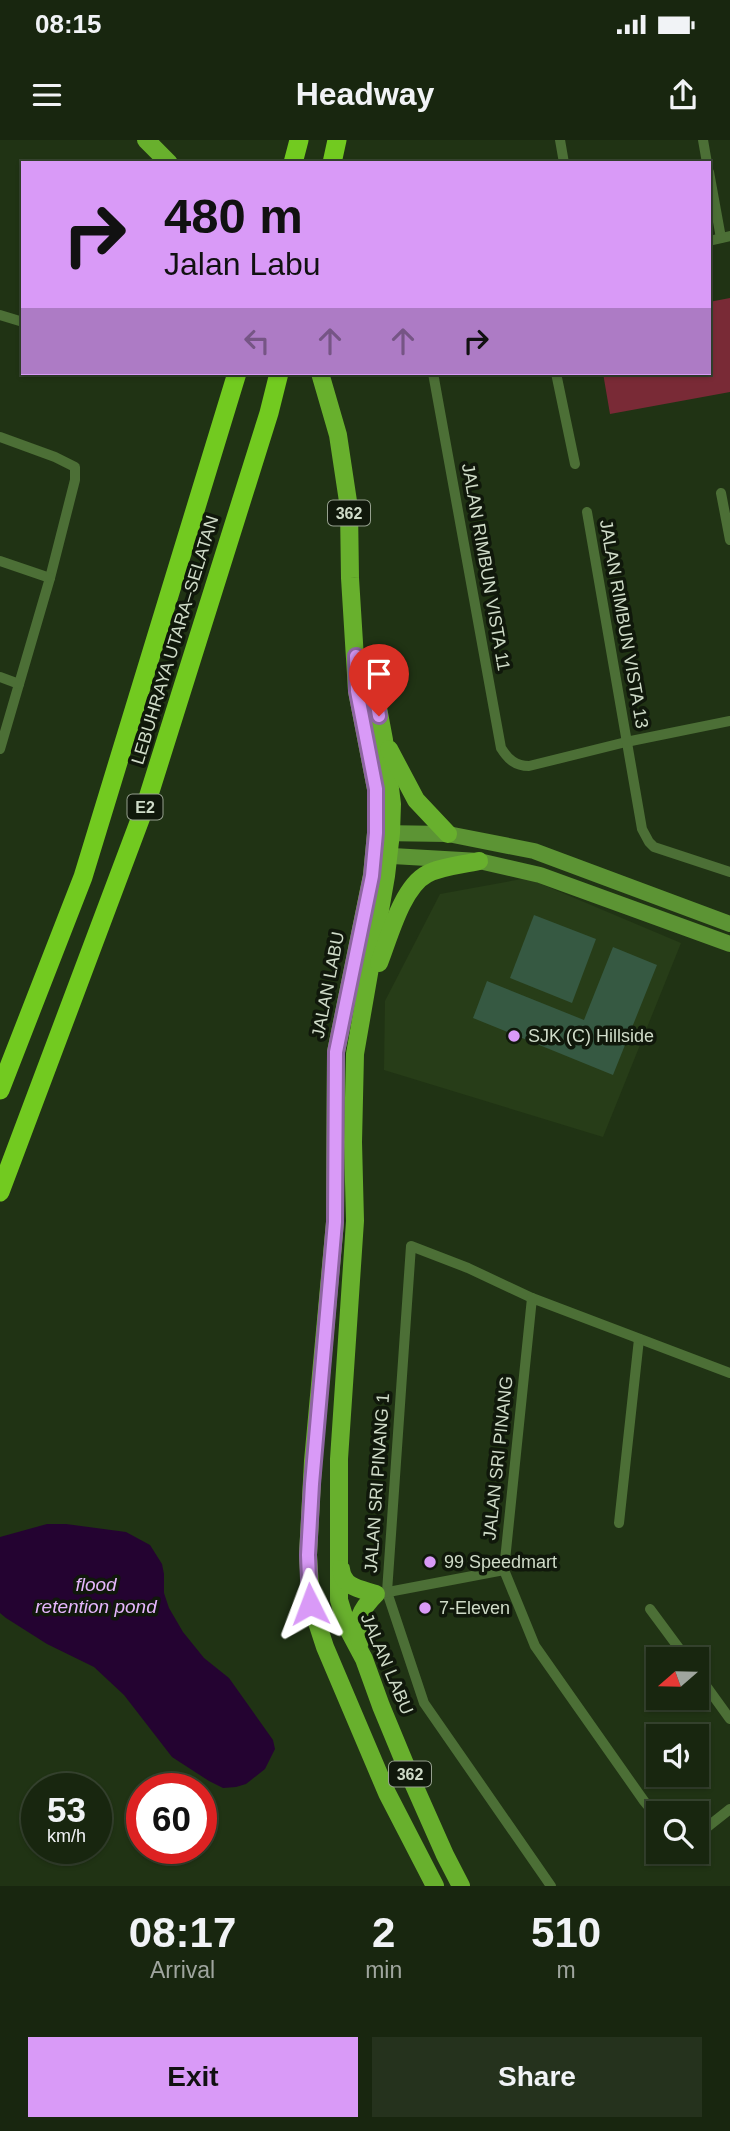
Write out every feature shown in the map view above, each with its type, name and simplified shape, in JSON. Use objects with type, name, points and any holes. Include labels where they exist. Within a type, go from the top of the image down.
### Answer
[{"type":"highway","points":[[294,161],[299,140]]},
{"type":"highway","points":[[332,161],[337,140]]},
{"type":"highway","name":"LEBUHRAYA UTARA–SELATAN","points":[[0,1090],[83,877],[236,375]]},
{"type":"highway","name":"LEBUHRAYA UTARA–SELATAN","points":[[0,1192],[147,801],[269,413],[278,375]]},
{"type":"main road","points":[[146,140],[167,161]]},
{"type":"main road","name":"JALAN LABU","points":[[321,375],[338,435],[349,508],[357,691],[384,833]]},
{"type":"main road","name":"JALAN LABU","points":[[356,656],[375,692],[384,740],[391,804],[384,833],[365,998],[355,1054],[355,1221],[339,1459],[339,1600],[348,1629],[365,1658],[381,1706],[410,1776],[461,1886]]},
{"type":"main road","points":[[384,740],[416,800],[448,834]]},
{"type":"main road","name":"JALAN LABU","points":[[382,855],[336,1052],[335,1222],[313,1461],[308,1555],[310,1604],[325,1647],[387,1793],[435,1886]]},
{"type":"main road","points":[[365,998],[406,897],[416,881],[439,869],[479,862]]},
{"type":"main road","points":[[340,1550],[342,1577],[356,1589],[381,1593]]},
{"type":"main road","points":[[365,1658],[358,1631],[358,1615],[381,1593]]},
{"type":"main road","points":[[325,1647],[324,1623],[328,1606],[339,1600]]},
{"type":"street","points":[[560,140],[564,161]]},
{"type":"street","points":[[703,140],[707,161]]},
{"type":"street","points":[[711,184],[720,239]]},
{"type":"street","points":[[0,315],[21,321]]},
{"type":"street","name":"JALAN RIMBUN VISTA 11","points":[[433,375],[501,748],[514,763],[529,766],[626,742]]},
{"type":"street","points":[[556,375],[575,464]]},
{"type":"street","points":[[0,437],[75,467],[75,480],[50,578],[0,749]]},
{"type":"street","points":[[721,493],[730,540]]},
{"type":"street","name":"JALAN RIMBUN VISTA 13","points":[[587,512],[642,829],[654,847],[730,872]]},
{"type":"street","points":[[0,561],[50,578]]},
{"type":"street","points":[[0,677],[19,684]]},
{"type":"street","points":[[626,742],[730,721]]},
{"type":"street","points":[[384,833],[448,834],[534,851],[730,924]]},
{"type":"street","points":[[382,855],[479,862],[540,874],[730,944]]},
{"type":"street","points":[[671,923],[677,904]]},
{"type":"street","name":"JALAN SRI PINANG 1","points":[[531,1298],[468,1268],[411,1246],[381,1593],[424,1703],[551,1886]]},
{"type":"street","points":[[531,1298],[730,1373]]},
{"type":"street","name":"JALAN SRI PINANG","points":[[531,1298],[504,1570],[535,1646],[646,1803]]},
{"type":"street","points":[[619,1523],[639,1339]]},
{"type":"street","points":[[339,1600],[504,1570]]},
{"type":"street","points":[[650,1609],[678,1647]]},
{"type":"street","points":[[709,1690],[730,1719]]},
{"type":"street","points":[[709,1826],[730,1809]]},
{"type":"shaded area","points":[[730,298],[730,392],[610,414],[603,375],[711,375],[711,302]]},
{"type":"shaded area","name":"SJK (C) Hillside","points":[[527,878],[681,943],[603,1137],[384,1070],[385,1001],[440,894]]},
{"type":"water","name":"flood retention pond","points":[[47,1524],[66,1524],[126,1532],[150,1545],[162,1564],[164,1593],[169,1608],[183,1632],[204,1658],[229,1678],[273,1740],[275,1749],[265,1769],[246,1784],[223,1788],[217,1785],[217,1773],[197,1773],[172,1757],[124,1695],[94,1667],[47,1644],[0,1613],[0,1537]]},
{"type":"building","points":[[534,915],[596,939],[572,1003],[510,978]]},
{"type":"building","points":[[613,947],[657,965],[613,1075],[473,1018],[487,981],[584,1020]]},
{"type":"place","name":"SJK (C) Hillside","points":[[514,1036]]},
{"type":"place","name":"99 Speedmart","points":[[430,1562]]},
{"type":"place","name":"7-Eleven","points":[[425,1608]]},
{"type":"route","points":[[310,1604],[308,1555],[312,1484],[335,1222],[336,1052],[372,876],[376,833],[376,789],[357,691],[356,656],[375,692],[379,716]]}]
